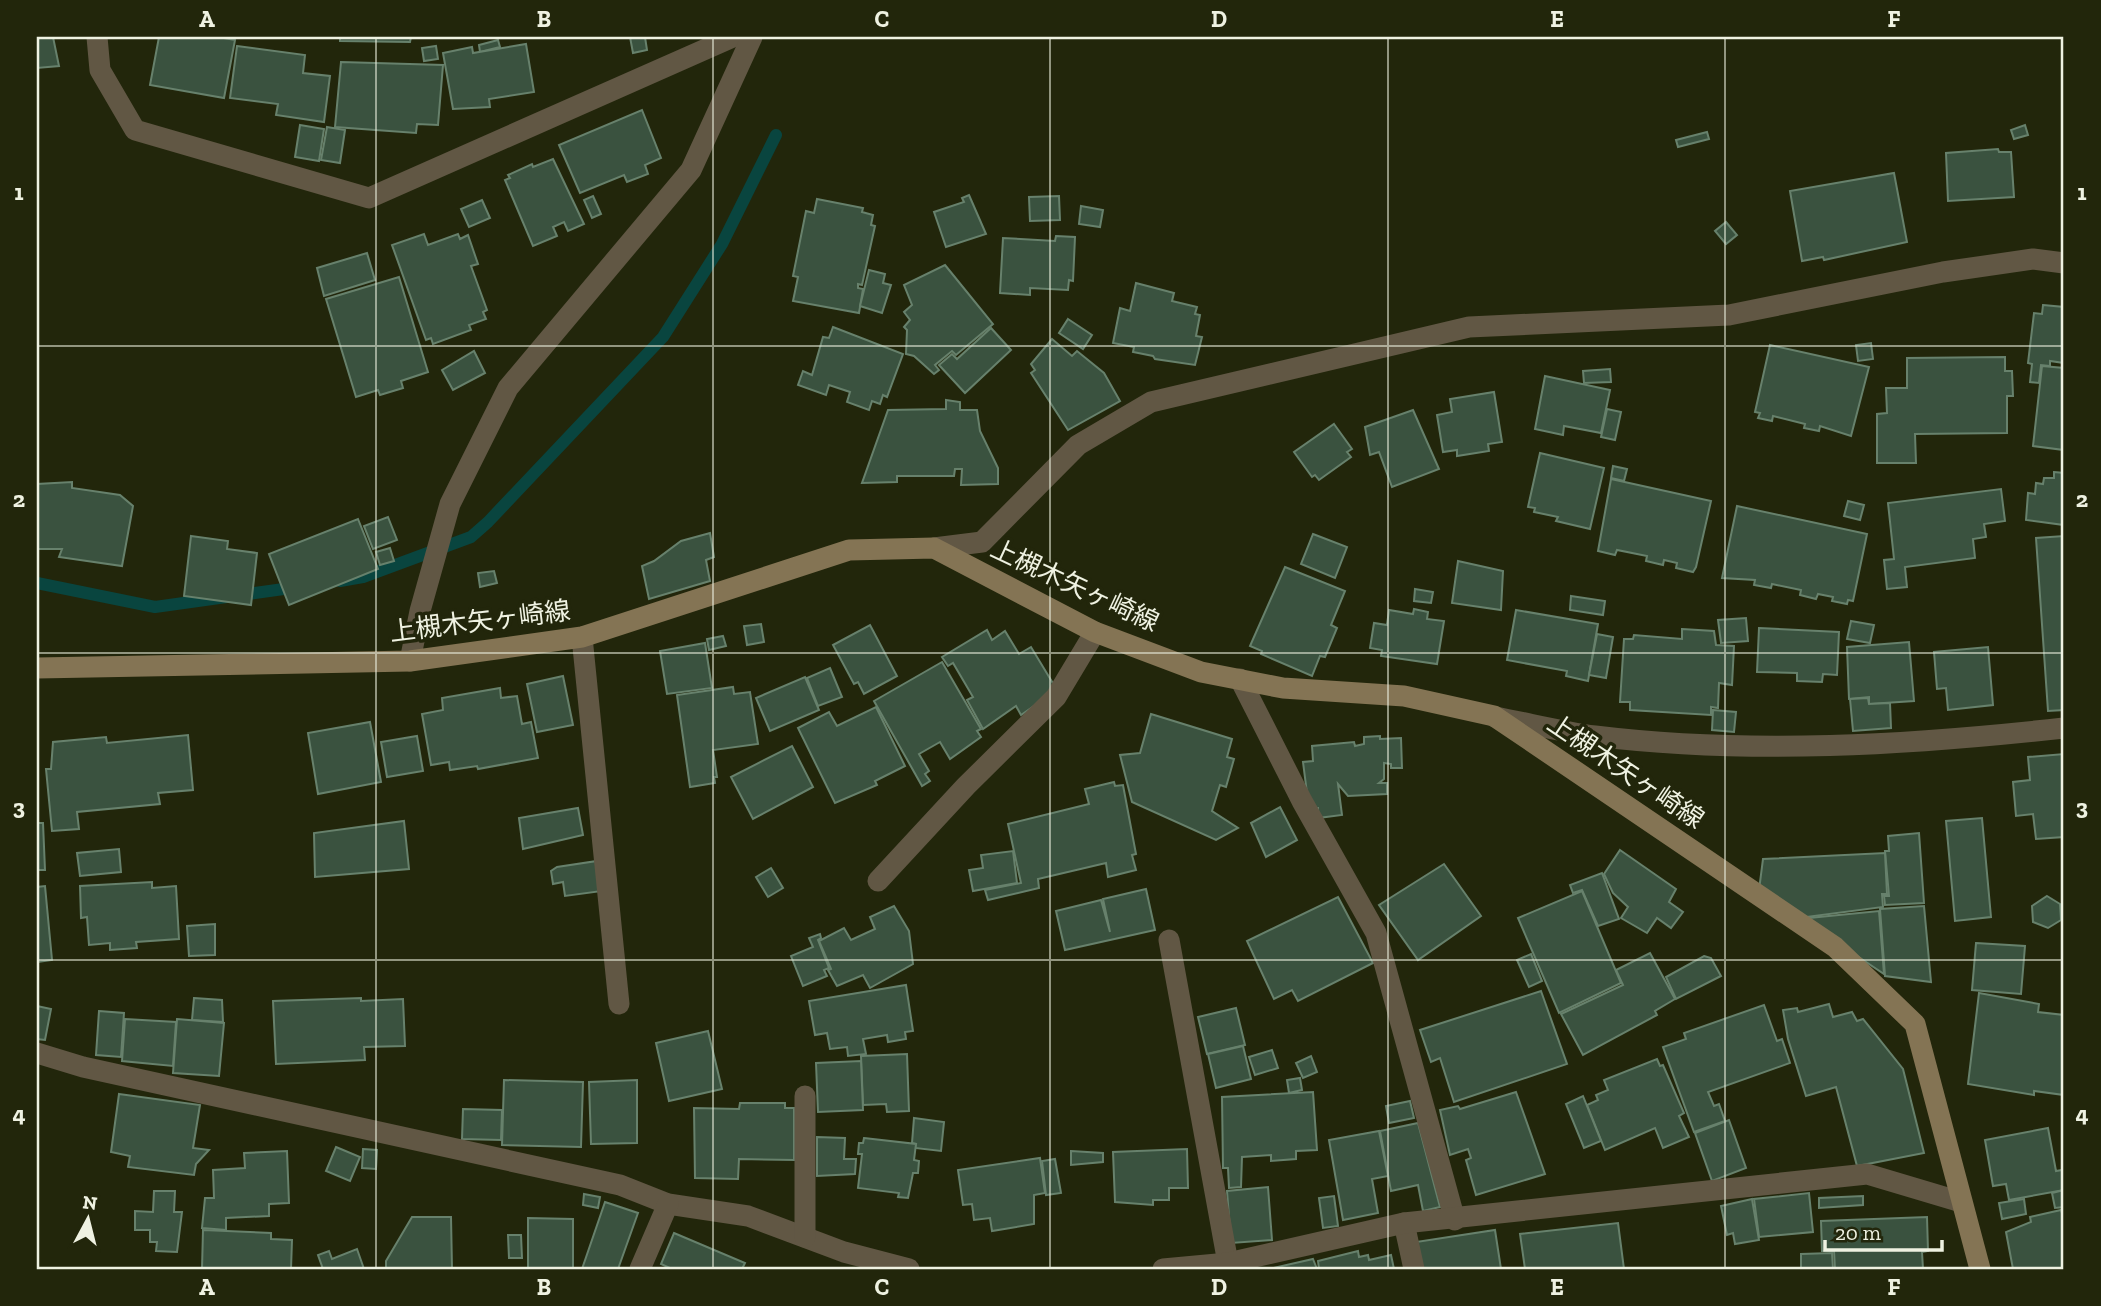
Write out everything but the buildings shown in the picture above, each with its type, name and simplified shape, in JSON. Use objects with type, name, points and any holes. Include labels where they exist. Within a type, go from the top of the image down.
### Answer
[{"type":"main road","name":"上槻木矢ヶ崎線","points":[[37,667],[410,661],[582,637],[849,550],[934,548],[1095,632],[1200,672],[1283,688],[1405,696],[1494,716],[1835,947],[1914,1024],[1980,1269]]},
{"type":"street","points":[[97,37],[100,70],[135,130],[369,198],[733,37]]},
{"type":"street","points":[[410,661],[420,611],[450,504],[508,388],[691,170],[752,37]]},
{"type":"street","points":[[934,548],[982,542],[1078,445],[1151,402],[1469,327],[1729,315],[1943,272],[2033,259],[2064,262]]},
{"type":"street","points":[[877,881],[966,786],[1056,697],[1095,632]]},
{"type":"street","points":[[582,637],[619,1004]]},
{"type":"street","points":[[1240,679],[1302,801],[1377,933],[1455,1220]]},
{"type":"street","points":[[1494,716],[1595,736],[1773,747],[1930,742],[2064,728]]},
{"type":"street","points":[[1169,940],[1228,1264]]},
{"type":"street","points":[[37,1053],[83,1067],[620,1185],[668,1204],[748,1216],[844,1252],[909,1269]]},
{"type":"street","points":[[804,1096],[805,1237]]},
{"type":"street","points":[[1163,1269],[1228,1264],[1404,1223],[1455,1220],[1867,1174],[1961,1202]]},
{"type":"street","points":[[640,1269],[668,1204]]},
{"type":"street","points":[[1404,1223],[1414,1269]]},
{"type":"waterway","points":[[340,581],[363,577],[471,537],[488,522],[663,337],[722,244],[776,135]]},
{"type":"waterway","points":[[37,583],[155,607],[298,587]]}]
